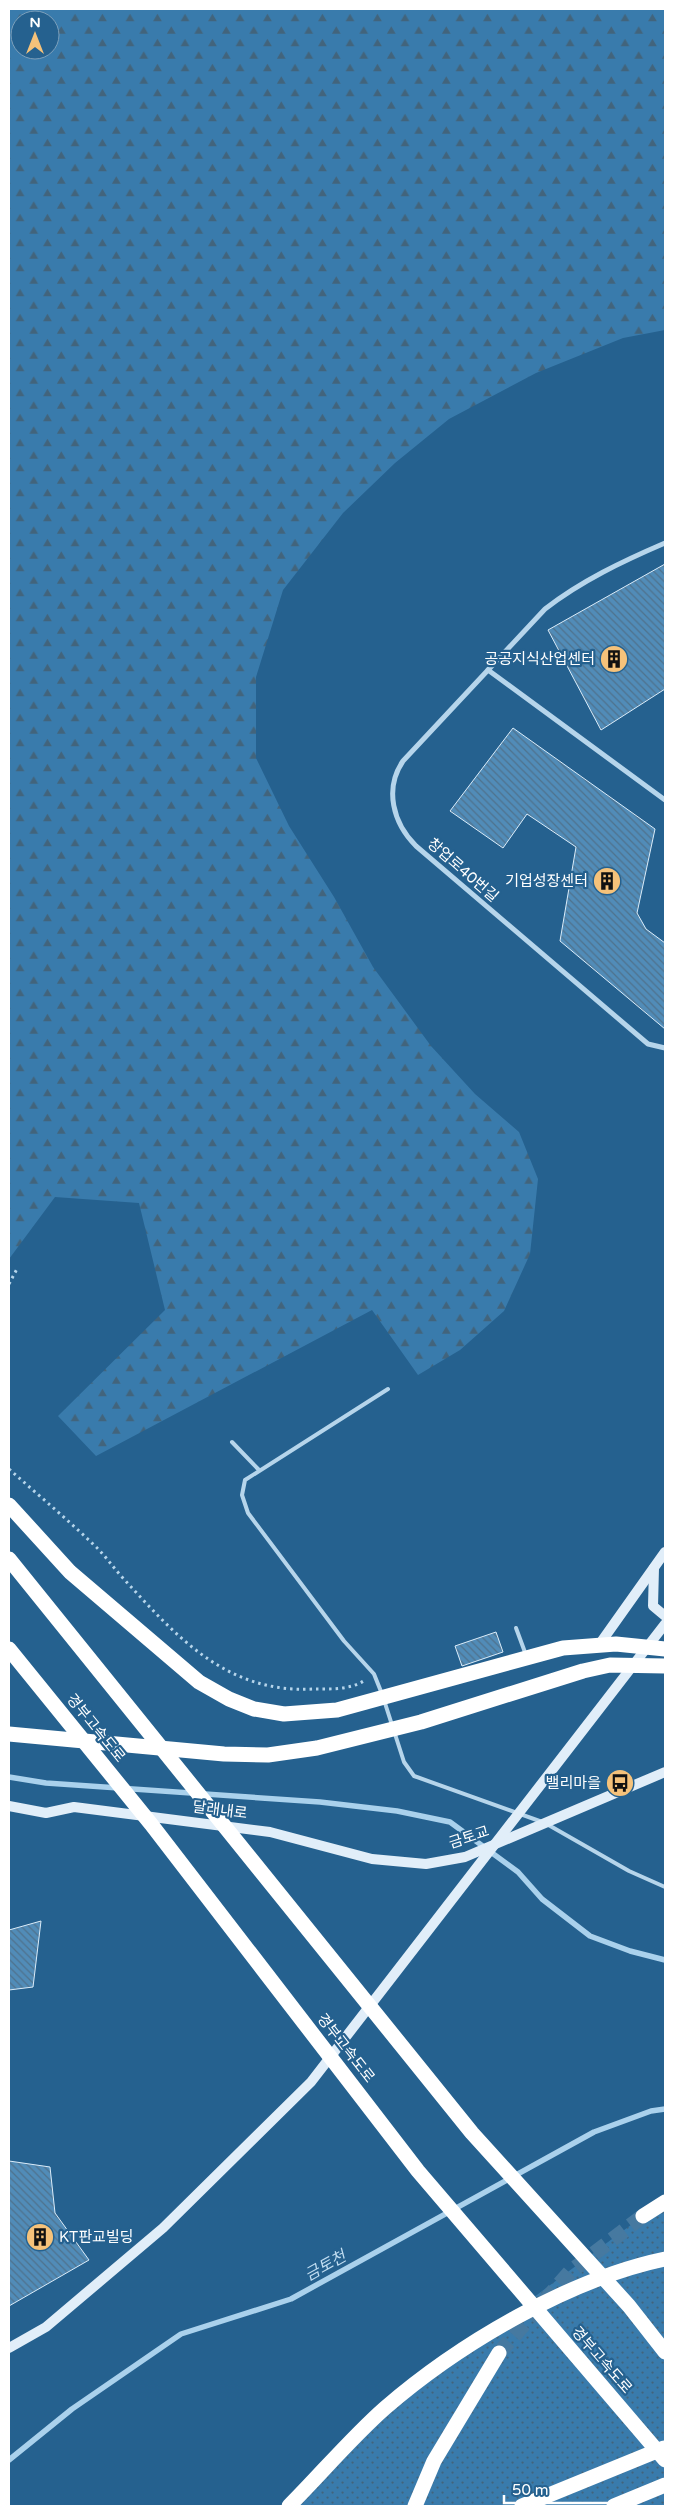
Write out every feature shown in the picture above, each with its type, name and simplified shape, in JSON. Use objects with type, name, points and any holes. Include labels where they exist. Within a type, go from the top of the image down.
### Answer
[{"type":"highway","points":[[9,1504],[70,1572],[199,1682],[229,1699],[254,1709],[284,1714],[337,1710],[562,1648],[598,1645],[665,1649]]},
{"type":"highway","points":[[9,1559],[472,2133],[665,2345]]},
{"type":"highway","name":"경부고속도로","points":[[9,1649],[151,1824],[418,2171],[665,2460]]},
{"type":"highway","points":[[9,1734],[214,1753],[268,1755],[318,1748],[421,1722],[583,1671],[610,1665],[665,1666]]},
{"type":"highway","points":[[643,2216],[665,2202]]},
{"type":"highway","points":[[289,2506],[385,2408],[486,2335],[529,2310],[580,2287],[665,2259]]},
{"type":"highway","points":[[629,2306],[665,2352]]},
{"type":"highway","points":[[416,2506],[434,2462],[499,2353]]},
{"type":"highway","points":[[522,2506],[665,2447]]},
{"type":"highway","points":[[614,2506],[665,2485]]},
{"type":"street","name":"창업로40번길","points":[[665,543],[607,570],[556,600],[536,618],[407,755],[397,769],[392,791],[399,824],[409,839],[425,855],[648,1044],[665,1048]]},
{"type":"street","points":[[488,670],[665,800]]},
{"type":"street","points":[[598,1645],[665,1552]]},
{"type":"street","points":[[654,1568],[653,1606],[665,1616]]},
{"type":"street","points":[[9,2348],[46,2327],[163,2228],[311,2082],[665,1624]]},
{"type":"street","points":[[545,1823],[665,1772]]},
{"type":"street","name":"달래내로","points":[[9,1806],[46,1813],[74,1807],[270,1832],[372,1859],[426,1864]]},
{"type":"street","name":"금토교","points":[[426,1864],[465,1857],[545,1823]]},
{"type":"lane","points":[[388,1389],[244,1480],[242,1495],[248,1513],[344,1641],[374,1674],[404,1762],[414,1776],[545,1823],[595,1854],[665,1887]]},
{"type":"lane","points":[[232,1442],[259,1470]]},
{"type":"lane","points":[[516,1628],[526,1657]]},
{"type":"path","points":[[9,1284],[18,1268]]},
{"type":"path","points":[[9,1469],[96,1546],[133,1589],[188,1644],[224,1671],[266,1687],[288,1690],[359,1684],[374,1674]]},
{"type":"green space","points":[[9,9],[665,9],[665,330],[623,338],[536,373],[449,419],[395,463],[343,513],[283,590],[256,677],[256,758],[289,826],[334,897],[373,967],[431,1046],[475,1094],[519,1132],[538,1179],[530,1254],[504,1311],[460,1350],[418,1375],[372,1310],[96,1456],[58,1416],[165,1310],[139,1203],[55,1197],[9,1259]]},
{"type":"green space","points":[[665,2202],[665,2506],[289,2506],[389,2405],[643,2216]]},
{"type":"building","name":"공공지식산업센터","points":[[665,564],[665,689],[601,730],[548,630]]},
{"type":"building","name":"기업성장센터","points":[[513,728],[655,829],[637,913],[646,929],[665,943],[665,1029],[560,941],[576,847],[527,814],[503,848],[450,811]]},
{"type":"building","points":[[496,1632],[503,1652],[462,1666],[455,1646]]},
{"type":"building","points":[[41,1921],[33,1987],[9,1990],[9,1930]]},
{"type":"building","name":"KT판교빌딩","points":[[9,2161],[50,2167],[55,2213],[89,2260],[9,2306]]},
{"type":"waterway","points":[[9,1777],[46,1783],[320,1802],[397,1811],[450,1822],[518,1872],[542,1899],[590,1936],[630,1951],[665,1960]]},
{"type":"waterway","name":"금토천","points":[[9,2460],[72,2409],[181,2334],[291,2299],[594,2132],[651,2111],[665,2109]]},
{"type":"tunnel","points":[[499,2353],[570,2272],[643,2216]]},
{"type":"place","name":"공공지식산업센터","points":[[614,659]]},
{"type":"place","name":"기업성장센터","points":[[607,881]]},
{"type":"place","name":"밸리마을","points":[[620,1783]]},
{"type":"place","name":"KT판교빌딩","points":[[40,2237]]}]
